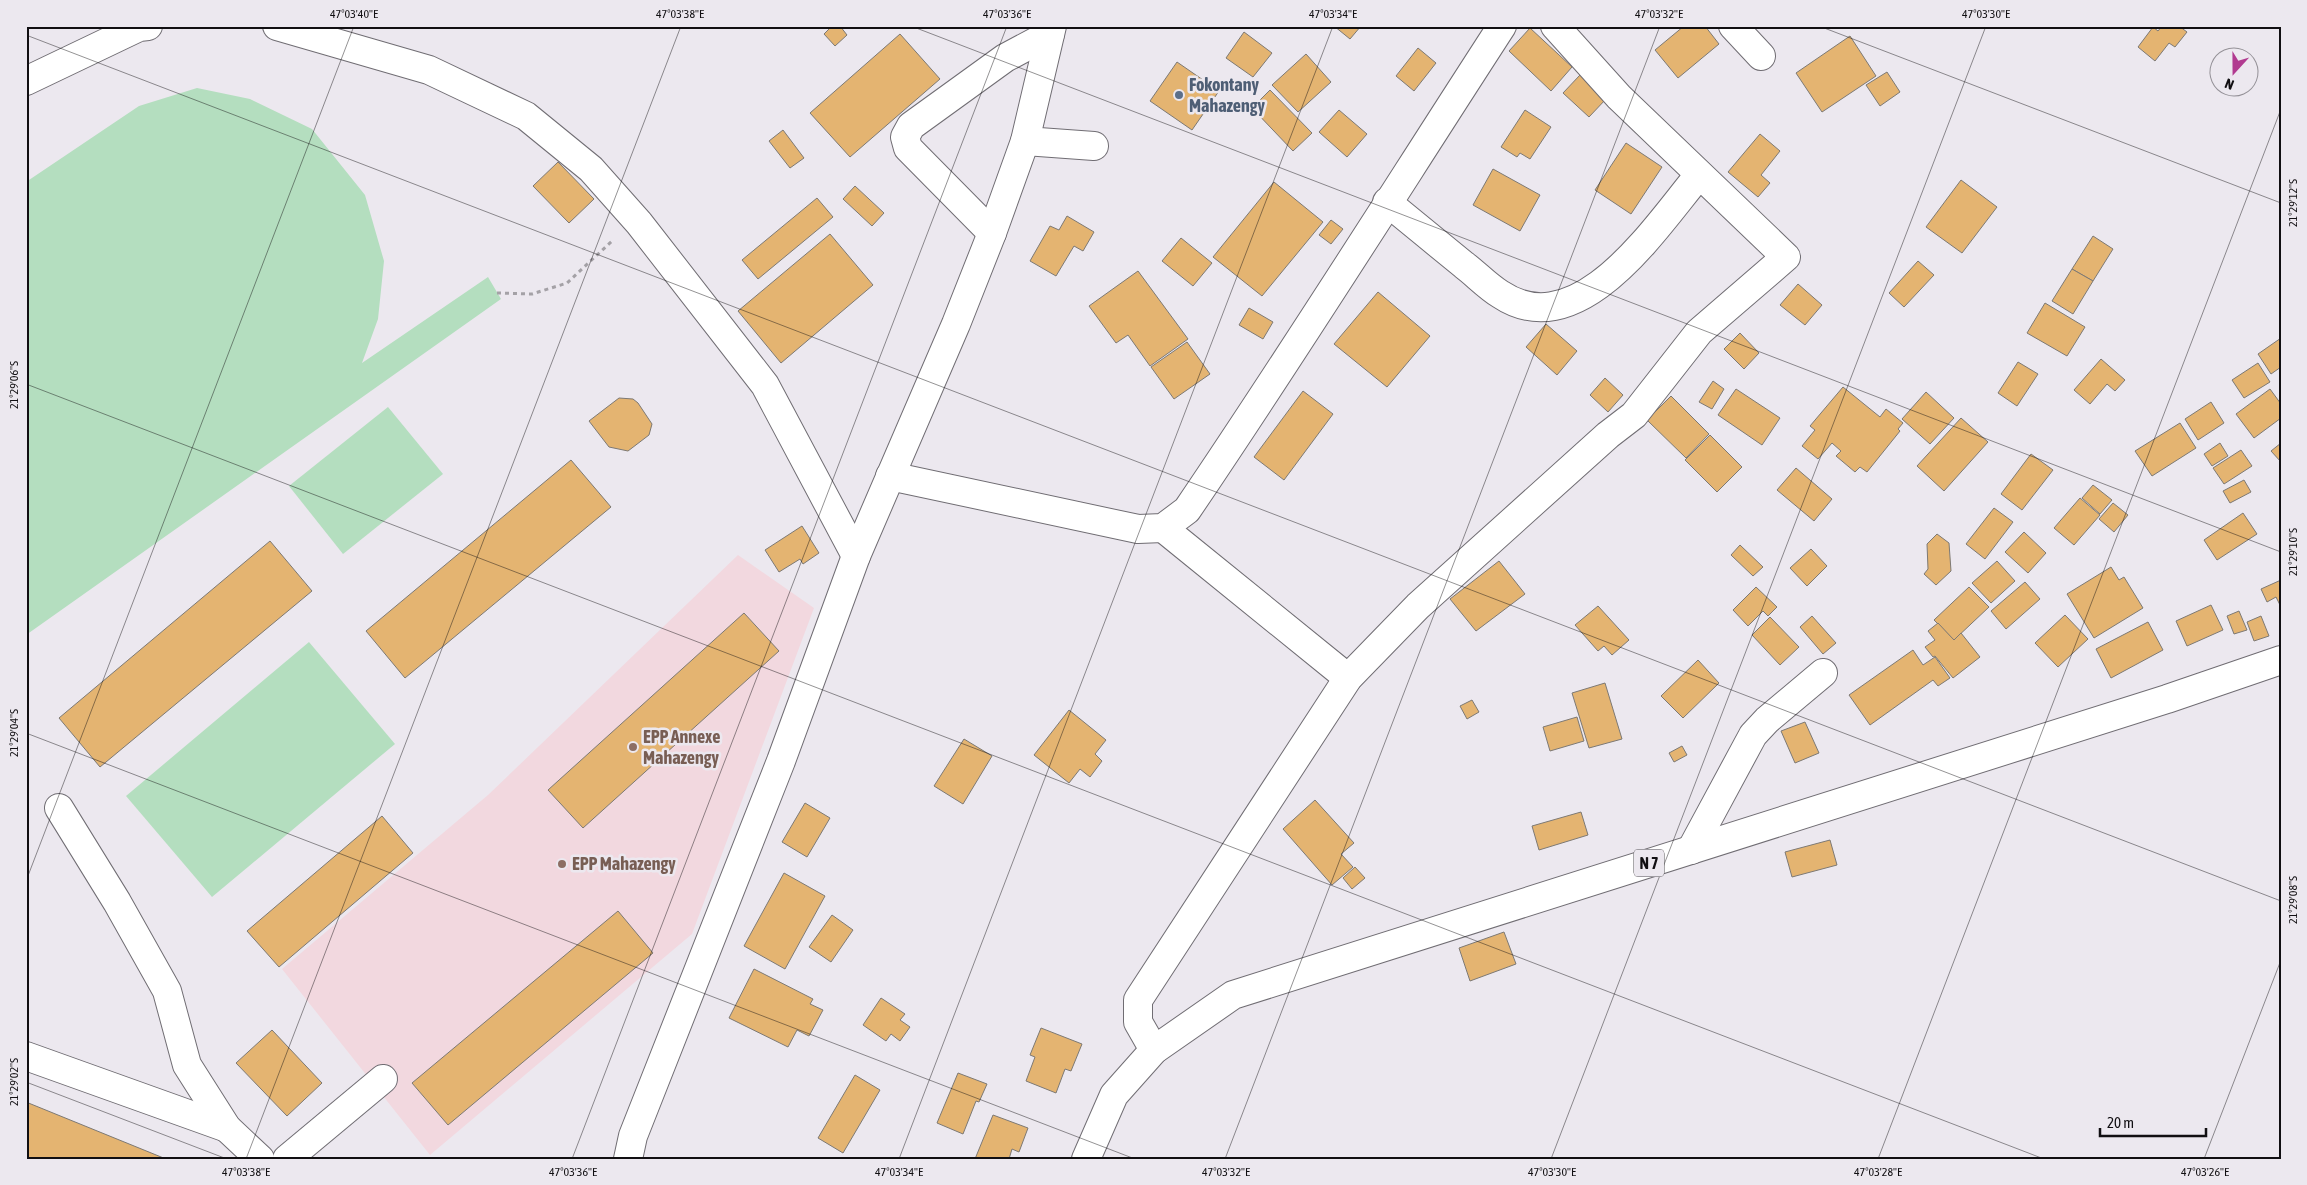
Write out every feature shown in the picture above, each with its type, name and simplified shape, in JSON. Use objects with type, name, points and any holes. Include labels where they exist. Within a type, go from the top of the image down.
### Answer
[{"type":"street","points":[[26,81],[140,27],[148,26]]},
{"type":"street","points":[[277,26],[429,70],[526,116],[591,168],[639,223],[765,385],[856,556]]},
{"type":"street","points":[[890,476],[1138,529],[1163,528],[1187,510],[1289,359],[1387,202],[1502,26]]},
{"type":"street","points":[[1154,1050],[1138,1022],[1138,1000],[1348,678],[1418,606],[1608,435],[1634,415],[1699,332],[1786,257],[1619,97],[1555,26]]},
{"type":"street","points":[[1733,26],[1761,56]]},
{"type":"street","points":[[628,1159],[633,1136],[781,761],[856,556],[956,324],[992,233],[1025,141],[1051,30]]},
{"type":"street","points":[[992,233],[908,148],[905,137],[911,126],[1005,58],[1051,30]]},
{"type":"street","points":[[1025,141],[1094,146]]},
{"type":"street","points":[[1387,202],[1501,295],[1526,305],[1555,306],[1594,290],[1626,262],[1699,175]]},
{"type":"street","points":[[1163,528],[1348,678]]},
{"type":"street","name":"N 7","points":[[1086,1159],[1114,1095],[1154,1050],[1233,994],[2167,699],[2281,660]]},
{"type":"street","points":[[1691,850],[1753,735],[1767,720],[1823,673]]},
{"type":"street","points":[[59,808],[117,902],[167,991],[186,1065],[227,1128],[260,1159]]},
{"type":"street","points":[[26,1056],[227,1128]]},
{"type":"street","points":[[287,1159],[383,1079]]},
{"type":"path","points":[[497,292],[532,294],[567,283],[623,230],[639,223]]},
{"type":"shaded area","name":"EPP Mahazengy","points":[[738,555],[814,608],[692,934],[430,1155],[282,969],[488,795]]},
{"type":"green space","points":[[197,88],[250,99],[312,129],[365,195],[384,261],[378,319],[362,363],[488,277],[501,299],[26,635],[26,182],[139,106]]},
{"type":"green space","points":[[388,407],[443,474],[343,554],[289,486]]},
{"type":"green space","points":[[309,642],[395,744],[212,897],[126,796]]},
{"type":"building","points":[[832,26],[840,26],[847,35],[835,46],[824,34]]},
{"type":"building","points":[[1334,26],[1361,26],[1350,39]]},
{"type":"building","points":[[1684,26],[1705,26],[1719,44],[1678,78],[1655,50]]},
{"type":"building","points":[[2162,26],[2179,26],[2187,32],[2175,47],[2169,43],[2155,61],[2138,47],[2153,27],[2158,31]]},
{"type":"building","points":[[1530,28],[1572,67],[1551,91],[1509,51]]},
{"type":"building","points":[[1244,32],[1272,53],[1253,77],[1226,58]]},
{"type":"building","points":[[900,34],[940,79],[850,157],[810,113]]},
{"type":"building","points":[[1850,36],[1876,76],[1822,112],[1796,73]]},
{"type":"building","points":[[1418,48],[1436,63],[1414,91],[1396,76]]},
{"type":"building","points":[[1306,54],[1331,82],[1298,112],[1272,85]]},
{"type":"building","points":[[1177,62],[1219,91],[1192,130],[1150,101]]},
{"type":"building","points":[[1887,72],[1900,92],[1880,106],[1866,85]]},
{"type":"building","points":[[1580,75],[1606,99],[1589,117],[1563,93]]},
{"type":"building","points":[[1270,90],[1312,133],[1293,151],[1252,108]]},
{"type":"building","points":[[1339,110],[1367,134],[1347,157],[1319,132]]},
{"type":"building","points":[[1525,110],[1551,127],[1530,159],[1520,153],[1517,157],[1501,147]]},
{"type":"building","points":[[783,130],[804,158],[790,168],[769,141]]},
{"type":"building","points":[[1760,134],[1780,151],[1761,175],[1770,183],[1758,197],[1728,172]]},
{"type":"building","points":[[1626,143],[1662,167],[1631,214],[1595,190]]},
{"type":"building","points":[[558,162],[594,199],[569,223],[533,186]]},
{"type":"building","points":[[1493,169],[1540,195],[1520,231],[1473,205]]},
{"type":"building","points":[[1961,180],[1997,207],[1962,253],[1926,227]]},
{"type":"building","points":[[1274,182],[1323,222],[1262,296],[1213,257]]},
{"type":"building","points":[[855,186],[884,213],[872,226],[843,199]]},
{"type":"building","points":[[817,198],[833,217],[758,279],[742,260]]},
{"type":"building","points":[[1067,216],[1094,232],[1083,251],[1074,246],[1056,276],[1030,261],[1050,226],[1059,230]]},
{"type":"building","points":[[1331,220],[1343,229],[1331,244],[1319,235]]},
{"type":"building","points":[[830,234],[873,285],[781,363],[738,311]]},
{"type":"building","points":[[2093,236],[2113,249],[2093,281],[2072,269]]},
{"type":"building","points":[[1181,238],[1212,263],[1193,286],[1162,261]]},
{"type":"building","points":[[1918,261],[1934,275],[1904,307],[1889,293]]},
{"type":"building","points":[[2072,269],[2093,281],[2073,314],[2052,301]]},
{"type":"building","points":[[1138,271],[1188,339],[1150,366],[1128,335],[1116,343],[1089,306]]},
{"type":"building","points":[[1798,284],[1822,305],[1805,325],[1780,305]]},
{"type":"building","points":[[1378,292],[1430,336],[1387,387],[1334,344]]},
{"type":"building","points":[[2045,303],[2085,327],[2067,356],[2027,333]]},
{"type":"building","points":[[1249,308],[1273,322],[1263,339],[1239,325]]},
{"type":"building","points":[[1546,324],[1577,351],[1557,375],[1526,347]]},
{"type":"building","points":[[1740,333],[1759,353],[1744,369],[1724,349]]},
{"type":"building","points":[[2281,338],[2281,367],[2271,374],[2258,354]]},
{"type":"building","points":[[1187,342],[1210,374],[1174,399],[1151,367]]},
{"type":"building","points":[[2101,359],[2125,380],[2115,391],[2107,384],[2090,404],[2074,390]]},
{"type":"building","points":[[2018,362],[2038,374],[2017,406],[1998,393]]},
{"type":"building","points":[[2258,363],[2270,382],[2244,398],[2232,380]]},
{"type":"building","points":[[1605,378],[1623,395],[1608,412],[1590,395]]},
{"type":"building","points":[[1713,381],[1724,389],[1712,409],[1699,402]]},
{"type":"building","points":[[1843,387],[1880,417],[1886,409],[1903,423],[1898,429],[1900,431],[1867,472],[1860,467],[1855,472],[1836,456],[1841,451],[1832,443],[1818,459],[1802,446],[1815,430],[1810,426]]},
{"type":"building","points":[[1736,389],[1780,418],[1762,445],[1718,415]]},
{"type":"building","points":[[2270,389],[2281,404],[2281,418],[2254,438],[2236,414]]},
{"type":"building","points":[[1303,391],[1333,414],[1284,480],[1254,457]]},
{"type":"building","points":[[1926,392],[1954,418],[1930,444],[1902,419]]},
{"type":"building","points":[[1671,396],[1709,434],[1686,458],[1647,420]]},
{"type":"building","points":[[619,398],[633,399],[638,403],[652,424],[649,435],[628,451],[609,447],[589,421]]},
{"type":"building","points":[[2211,402],[2224,423],[2198,440],[2185,419]]},
{"type":"building","points":[[1961,418],[1988,442],[1944,491],[1917,466]]},
{"type":"building","points":[[2180,423],[2196,448],[2152,476],[2135,451]]},
{"type":"building","points":[[1710,435],[1742,467],[1717,492],[1685,460]]},
{"type":"building","points":[[2220,443],[2228,456],[2212,466],[2204,454]]},
{"type":"building","points":[[2281,443],[2281,462],[2271,451]]},
{"type":"building","points":[[2241,450],[2252,466],[2224,484],[2213,468]]},
{"type":"building","points":[[2031,454],[2053,470],[2022,510],[2001,494]]},
{"type":"building","points":[[571,460],[611,507],[405,678],[366,631]]},
{"type":"building","points":[[1796,468],[1832,499],[1814,521],[1777,490]]},
{"type":"building","points":[[2244,480],[2251,492],[2230,503],[2223,491]]},
{"type":"building","points":[[2093,485],[2112,500],[2100,514],[2082,498]]},
{"type":"building","points":[[2080,498],[2100,515],[2074,545],[2054,528]]},
{"type":"building","points":[[2113,503],[2128,515],[2114,532],[2099,519]]},
{"type":"building","points":[[1994,508],[2013,522],[1985,559],[1966,544]]},
{"type":"building","points":[[2243,513],[2257,534],[2217,560],[2204,540]]},
{"type":"building","points":[[802,526],[819,553],[803,564],[800,559],[779,572],[765,550]]},
{"type":"building","points":[[2024,532],[2046,553],[2028,573],[2005,552]]},
{"type":"building","points":[[1937,534],[1949,543],[1951,571],[1936,585],[1924,574],[1928,569],[1927,544]]},
{"type":"building","points":[[270,541],[312,591],[100,767],[59,718]]},
{"type":"building","points":[[1740,545],[1763,567],[1753,576],[1731,555]]},
{"type":"building","points":[[1811,549],[1827,566],[1807,586],[1790,568]]},
{"type":"building","points":[[1499,561],[1525,594],[1476,631],[1450,599]]},
{"type":"building","points":[[1997,561],[2015,581],[1991,603],[1972,583]]},
{"type":"building","points":[[2111,567],[2119,580],[2124,577],[2143,608],[2094,638],[2067,594]]},
{"type":"building","points":[[2281,580],[2281,607],[2276,597],[2267,602],[2261,589]]},
{"type":"building","points":[[2025,582],[2040,599],[2006,629],[1991,611]]},
{"type":"building","points":[[1756,587],[1777,607],[1768,616],[1763,611],[1748,626],[1733,610]]},
{"type":"building","points":[[1969,587],[1989,607],[1954,640],[1934,620]]},
{"type":"building","points":[[2211,605],[2223,630],[2187,646],[2176,621]]},
{"type":"building","points":[[1598,606],[1629,640],[1612,655],[1604,646],[1598,651],[1575,625]]},
{"type":"building","points":[[2239,611],[2247,630],[2234,634],[2227,616]]},
{"type":"building","points":[[744,613],[779,651],[583,828],[548,790]]},
{"type":"building","points":[[2065,615],[2088,639],[2058,667],[2035,643]]},
{"type":"building","points":[[1812,616],[1836,643],[1823,654],[1800,627]]},
{"type":"building","points":[[2261,616],[2269,636],[2254,641],[2247,622]]},
{"type":"building","points":[[1770,617],[1799,647],[1780,665],[1752,635]]},
{"type":"building","points":[[2148,622],[2163,650],[2111,678],[2096,649]]},
{"type":"building","points":[[1938,623],[1954,640],[1961,633],[1980,657],[1953,678],[1925,647],[1935,640],[1928,631]]},
{"type":"building","points":[[1913,650],[1923,665],[1935,657],[1950,678],[1938,686],[1933,680],[1870,725],[1849,695]]},
{"type":"building","points":[[1698,660],[1719,683],[1683,718],[1661,696]]},
{"type":"building","points":[[1605,683],[1622,739],[1589,748],[1572,693]]},
{"type":"building","points":[[1472,700],[1479,712],[1467,719],[1460,706]]},
{"type":"building","points":[[1069,710],[1106,740],[1095,754],[1102,761],[1090,777],[1080,769],[1069,783],[1034,755]]},
{"type":"building","points":[[1577,717],[1584,741],[1550,751],[1543,727]]},
{"type":"building","points":[[1805,722],[1819,753],[1795,763],[1781,731]]},
{"type":"building","points":[[964,739],[992,756],[963,804],[934,786]]},
{"type":"building","points":[[1682,746],[1687,755],[1674,762],[1669,753]]},
{"type":"building","points":[[1315,800],[1354,843],[1341,854],[1353,867],[1332,885],[1283,829]]},
{"type":"building","points":[[805,803],[830,818],[807,857],[782,842]]},
{"type":"building","points":[[1581,812],[1588,835],[1539,850],[1532,826]]},
{"type":"building","points":[[382,816],[413,853],[279,967],[247,931]]},
{"type":"building","points":[[1830,840],[1837,865],[1792,877],[1785,852]]},
{"type":"building","points":[[1355,867],[1365,878],[1352,889],[1343,878]]},
{"type":"building","points":[[784,873],[825,896],[785,969],[744,946]]},
{"type":"building","points":[[618,911],[653,953],[448,1125],[412,1083]]},
{"type":"building","points":[[832,915],[853,930],[831,962],[809,947]]},
{"type":"building","points":[[1504,932],[1516,964],[1470,981],[1459,948]]},
{"type":"building","points":[[754,969],[813,999],[810,1004],[823,1010],[809,1036],[797,1030],[788,1047],[729,1018]]},
{"type":"building","points":[[881,998],[905,1014],[900,1020],[910,1027],[900,1041],[891,1034],[886,1041],[863,1025]]},
{"type":"building","points":[[1041,1028],[1082,1044],[1071,1071],[1065,1069],[1056,1093],[1026,1081],[1035,1057],[1030,1055]]},
{"type":"building","points":[[272,1030],[322,1083],[287,1116],[236,1063]]},
{"type":"building","points":[[958,1073],[987,1084],[979,1102],[976,1101],[963,1134],[937,1123]]},
{"type":"building","points":[[855,1075],[880,1090],[843,1153],[818,1138]]},
{"type":"building","points":[[26,1102],[166,1159],[26,1159]]},
{"type":"building","points":[[993,1115],[1028,1128],[1019,1152],[1012,1149],[1009,1159],[975,1159]]},
{"type":"place","name":"Fokontany Mahazengy","points":[[1179,95]]},
{"type":"place","name":"EPP Annexe Mahazengy","points":[[633,747]]},
{"type":"place","name":"EPP Mahazengy","points":[[562,864]]}]
